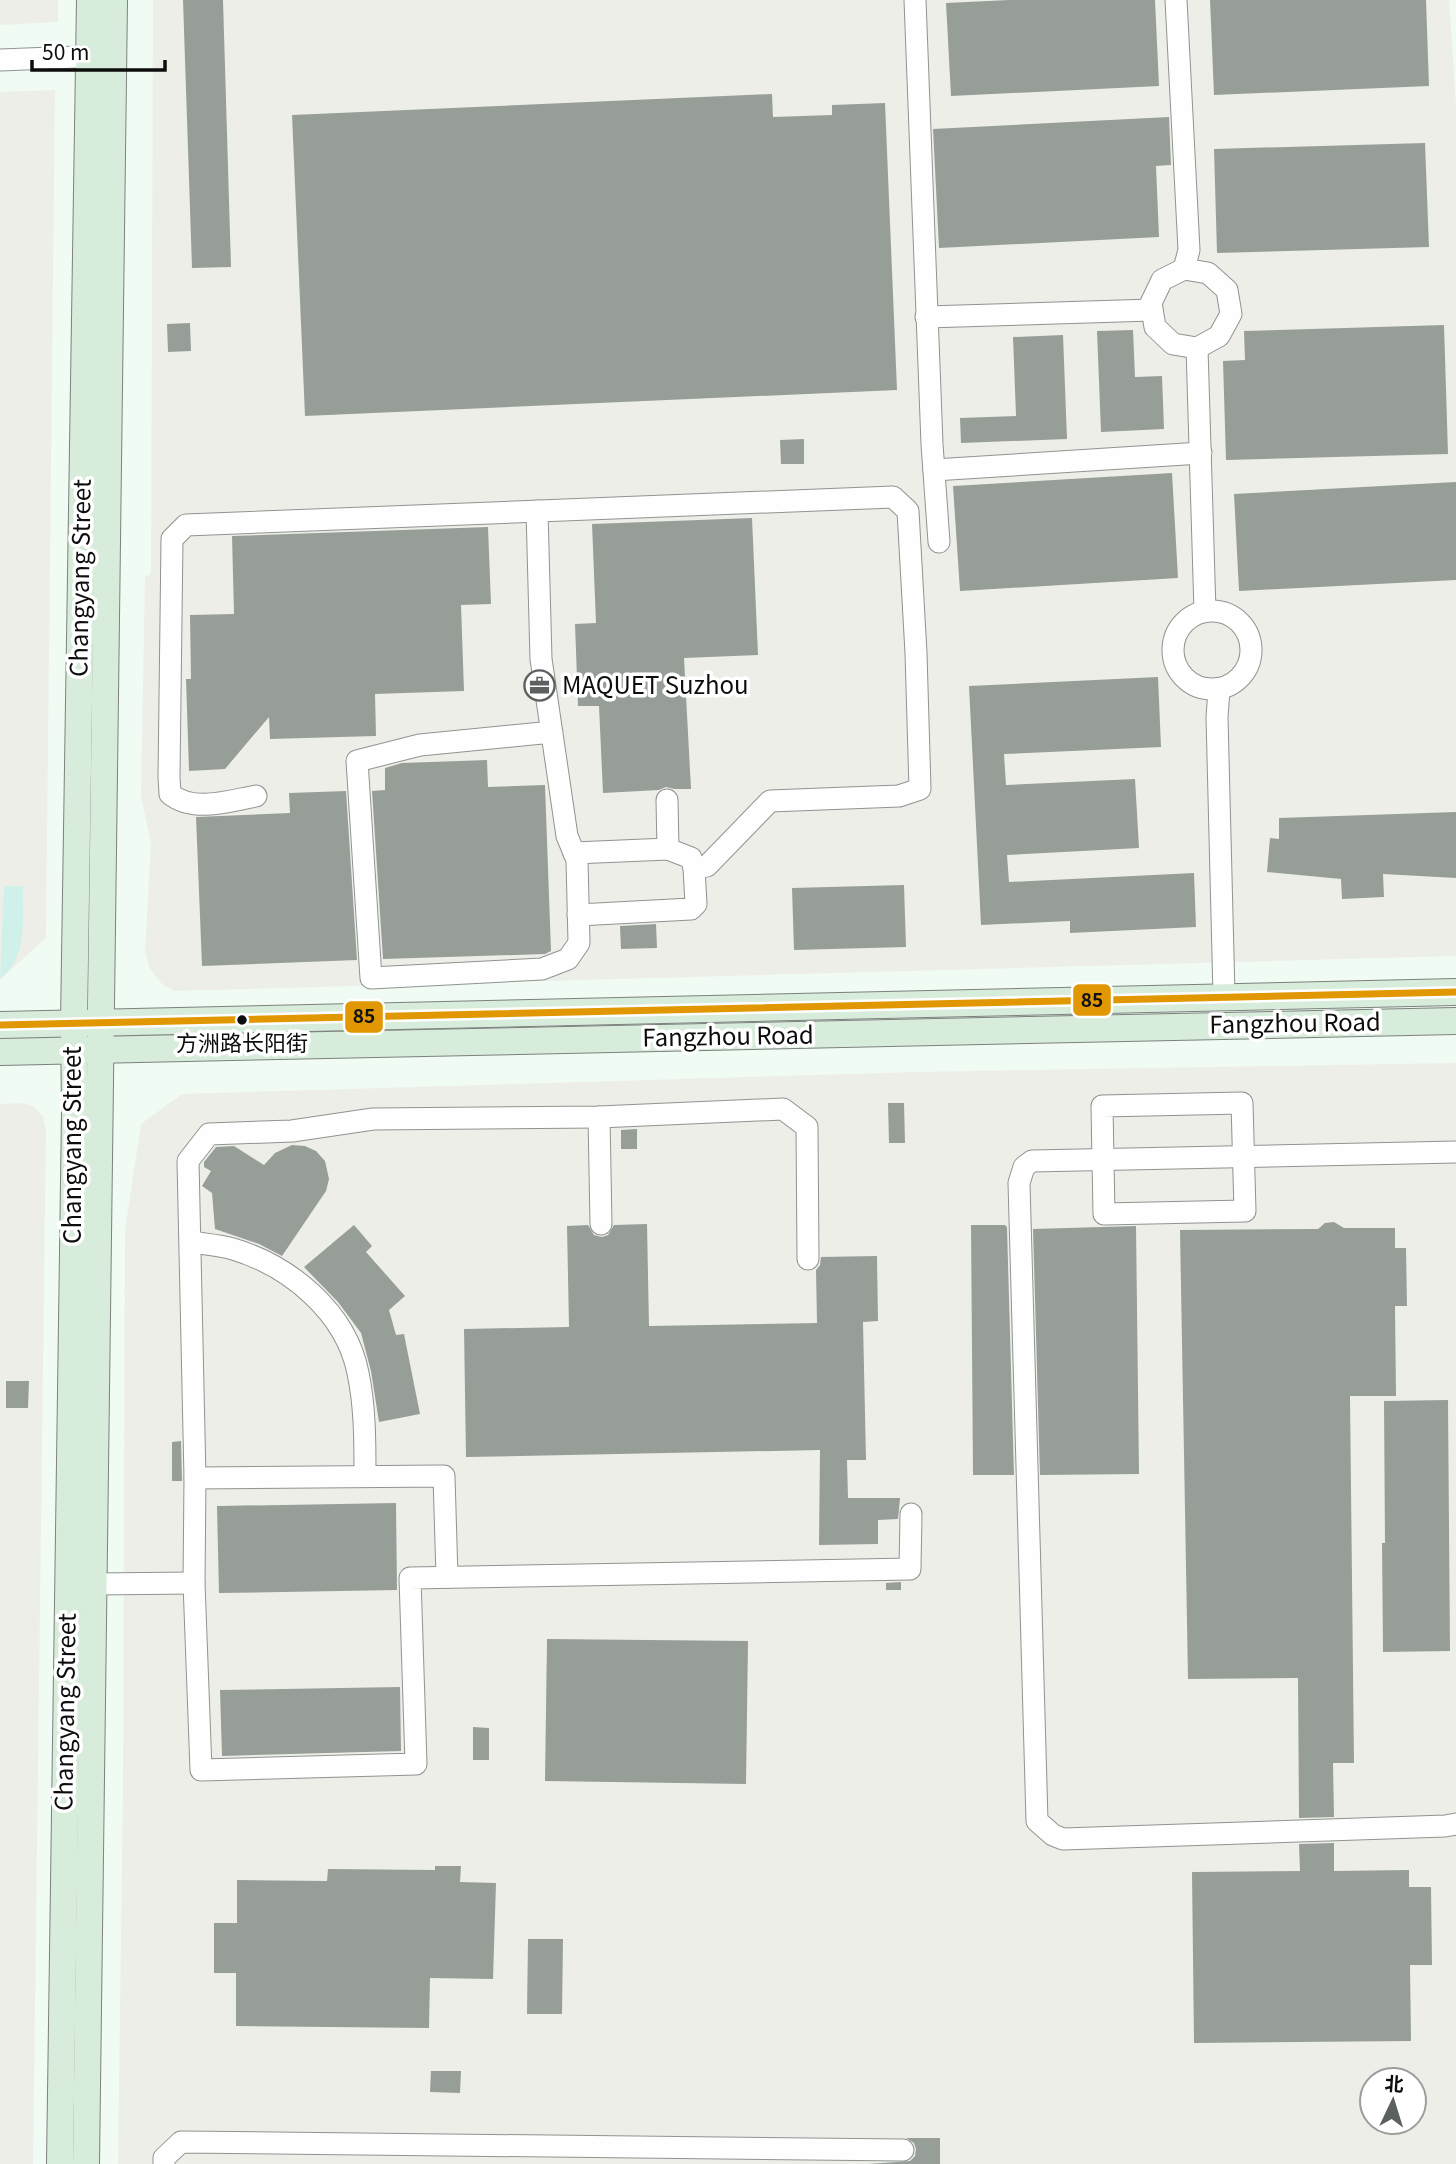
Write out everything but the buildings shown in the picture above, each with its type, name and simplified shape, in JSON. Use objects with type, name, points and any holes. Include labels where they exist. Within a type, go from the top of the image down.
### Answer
[{"type":"main road","name":"Changyang Street","points":[[60,2164],[87,1049],[101,1022],[101,56],[90,0]]},
{"type":"main road","name":"Changyang Street","points":[[86,2164],[93,1584],[87,1049],[74,1022],[101,56],[114,0]]},
{"type":"main road","name":"Fangzhou Road","points":[[0,1025],[1224,995],[1456,992]]},
{"type":"main road","name":"Fangzhou Road","points":[[0,1052],[1456,1021]]},
{"type":"street","points":[[915,0],[926,317],[939,542]]},
{"type":"street","points":[[1176,0],[1189,250],[1184,269]]},
{"type":"street","points":[[0,60],[101,56]]},
{"type":"street","points":[[1184,269],[1208,273],[1227,290],[1231,314],[1219,336],[1197,348],[1173,344],[1155,327],[1152,310],[1151,303],[1162,280],[1184,269]]},
{"type":"street","points":[[926,317],[1152,310]]},
{"type":"street","points":[[1197,348],[1205,611]]},
{"type":"street","points":[[933,470],[1201,453]]},
{"type":"street","points":[[256,796],[207,804],[181,802],[170,794],[172,539],[186,525],[893,497],[908,511],[920,789],[899,796],[771,801],[707,866],[694,869]]},
{"type":"street","points":[[537,511],[541,659],[552,732],[567,836],[577,860],[579,943],[568,959],[542,969],[371,978],[357,761],[420,746],[552,732]]},
{"type":"street","points":[[1205,611],[1230,614],[1248,632],[1252,656],[1241,678],[1219,690],[1194,686],[1176,669],[1172,645],[1183,622],[1205,611]]},
{"type":"street","points":[[1219,690],[1217,717],[1224,995]]},
{"type":"street","points":[[667,800],[668,849]]},
{"type":"street","points":[[574,853],[668,849],[691,858],[694,869],[696,904],[691,909],[578,915]]},
{"type":"street","points":[[1242,1104],[1245,1211],[1104,1214],[1103,1159],[1102,1106],[1242,1104]]},
{"type":"street","points":[[808,1259],[807,1128],[783,1109],[599,1116],[373,1119],[292,1131],[209,1134],[188,1161],[195,1478],[194,1583],[201,1770],[416,1764],[410,1578],[910,1569],[911,1514]]},
{"type":"street","points":[[599,1116],[601,1224]]},
{"type":"street","points":[[1456,1152],[1032,1161],[1024,1167],[1019,1183],[1037,1821],[1053,1835],[1063,1839],[1456,1824]]},
{"type":"street","points":[[191,1242],[232,1248],[278,1267],[315,1296],[341,1328],[358,1371],[365,1425],[365,1475]]},
{"type":"street","points":[[195,1478],[444,1476],[447,1577]]},
{"type":"street","points":[[93,1584],[194,1583]]},
{"type":"street","points":[[164,2164],[164,2158],[181,2141],[772,2155],[903,2150]]},
{"type":"shaded area","points":[[0,0],[58,0],[58,22],[0,25]]},
{"type":"shaded area","points":[[153,0],[1449,0],[1456,105],[1456,956],[174,991],[161,983],[150,969],[145,952],[151,844],[141,796],[145,577],[151,574]]},
{"type":"shaded area","points":[[55,90],[46,938],[0,979],[0,92]]},
{"type":"shaded area","points":[[4,886],[23,886],[23,924],[16,960],[0,979]]},
{"type":"shaded area","points":[[1456,1063],[1456,2164],[118,2164],[123,1786],[125,1230],[141,1124],[182,1094],[916,1072]]},
{"type":"shaded area","points":[[22,1103],[32,1106],[43,1116],[46,1130],[33,2164],[0,2164],[0,1104]]},
{"type":"transit line","name":"85","points":[[0,1025],[1456,992]]},
{"type":"place","name":"MAQUET Suzhou","points":[[539,686]]},
{"type":"place","name":"方洲路长阳街","points":[[242,1020]]}]
